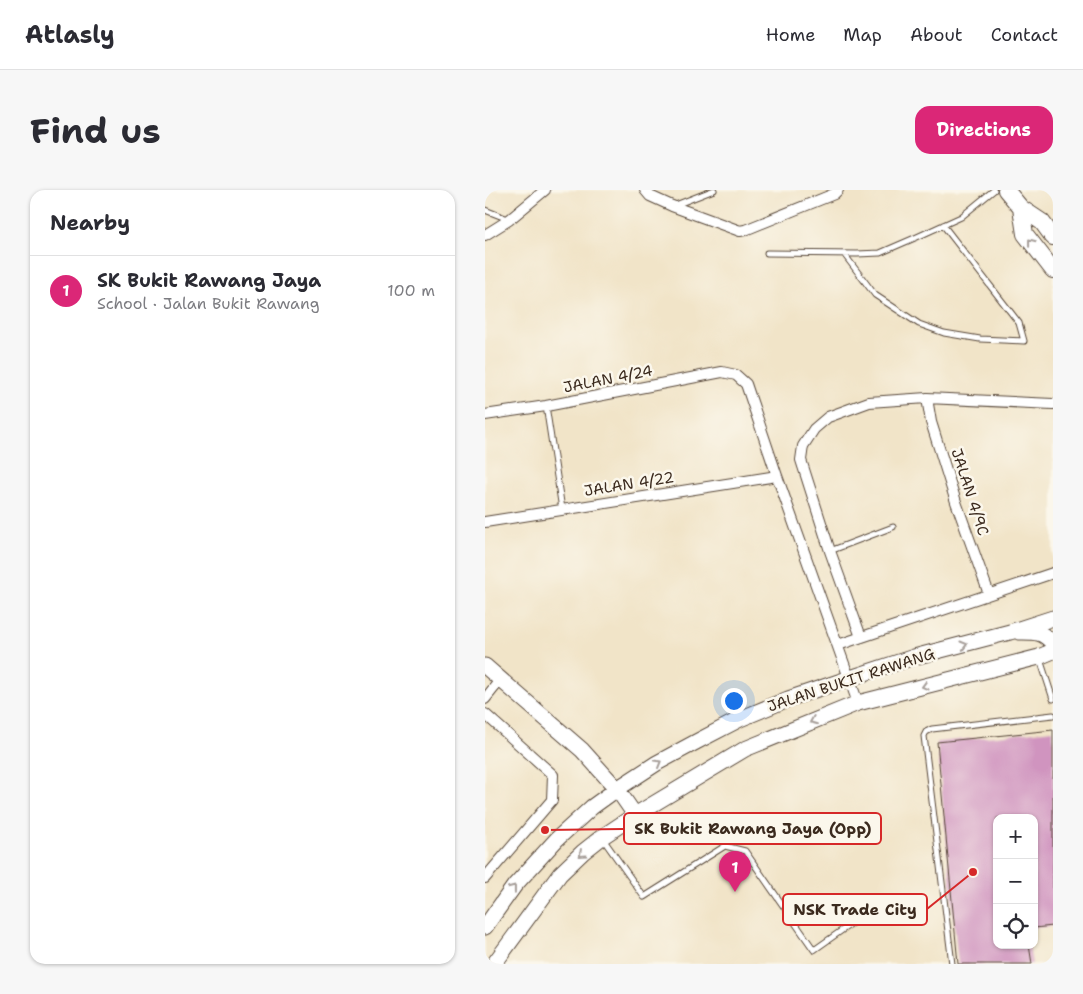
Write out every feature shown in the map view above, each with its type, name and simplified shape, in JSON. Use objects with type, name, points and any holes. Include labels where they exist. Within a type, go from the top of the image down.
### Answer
[{"type":"main road","points":[[1006,190],[1021,208],[1047,222],[1053,237]]},
{"type":"main road","points":[[1021,208],[1025,234],[1053,270]]},
{"type":"street","points":[[485,235],[509,220],[545,190]]},
{"type":"street","points":[[645,190],[650,196],[672,206],[740,231],[834,194],[838,190]]},
{"type":"street","name":"JALAN 4/24","points":[[485,415],[546,406],[722,372],[736,375],[746,384],[777,476]]},
{"type":"street","points":[[861,638],[830,551],[801,460],[803,446],[814,429],[828,417],[869,402],[927,398],[1053,404]]},
{"type":"street","name":"JALAN 4/9C","points":[[927,398],[931,422],[953,493],[989,594]]},
{"type":"street","points":[[777,476],[859,703]]},
{"type":"street","name":"JALAN 4/22","points":[[485,522],[777,476]]},
{"type":"street","points":[[839,645],[1053,573]]},
{"type":"street","name":"JALAN BUKIT RAWANG","points":[[485,927],[515,885],[557,839],[592,807],[657,764],[740,719],[788,699],[914,658],[1010,632],[1053,618]]},
{"type":"street","points":[[1010,632],[1035,632],[1047,637],[1053,644]]},
{"type":"street","name":"JALAN BUKIT RAWANG","points":[[494,964],[560,874],[583,852],[635,815],[745,750],[859,703],[1046,654]]},
{"type":"street","points":[[485,666],[582,750],[617,789],[635,815]]},
{"type":"street","points":[[485,699],[501,680]]},
{"type":"street","points":[[485,714],[553,775],[552,800],[485,878]]},
{"type":"lane","points":[[672,206],[715,190]]},
{"type":"lane","points":[[767,253],[880,253],[961,217],[994,190]]},
{"type":"lane","points":[[485,210],[509,220]]},
{"type":"lane","points":[[844,254],[875,295],[919,324],[944,333],[980,339],[1024,341],[1019,324],[943,225]]},
{"type":"lane","points":[[546,406],[562,510]]},
{"type":"lane","points":[[830,551],[893,527]]},
{"type":"lane","points":[[1046,654],[1053,699]]},
{"type":"lane","points":[[952,964],[924,736],[926,732],[933,728],[1053,715]]},
{"type":"lane","points":[[602,837],[644,897],[725,846],[745,851],[814,950],[858,919]]},
{"type":"building","points":[[1053,730],[1053,926],[1038,928],[1038,814],[993,814],[993,949],[1030,949],[1032,964],[958,964],[937,742]]},
{"type":"place","name":"SK Bukit Rawang Jaya (Opp)","points":[[545,830]]},
{"type":"place","name":"NSK Trade City","points":[[973,872]]},
{"type":"place","name":"SK Bukit Rawang Jaya","points":[[735,892]]}]
